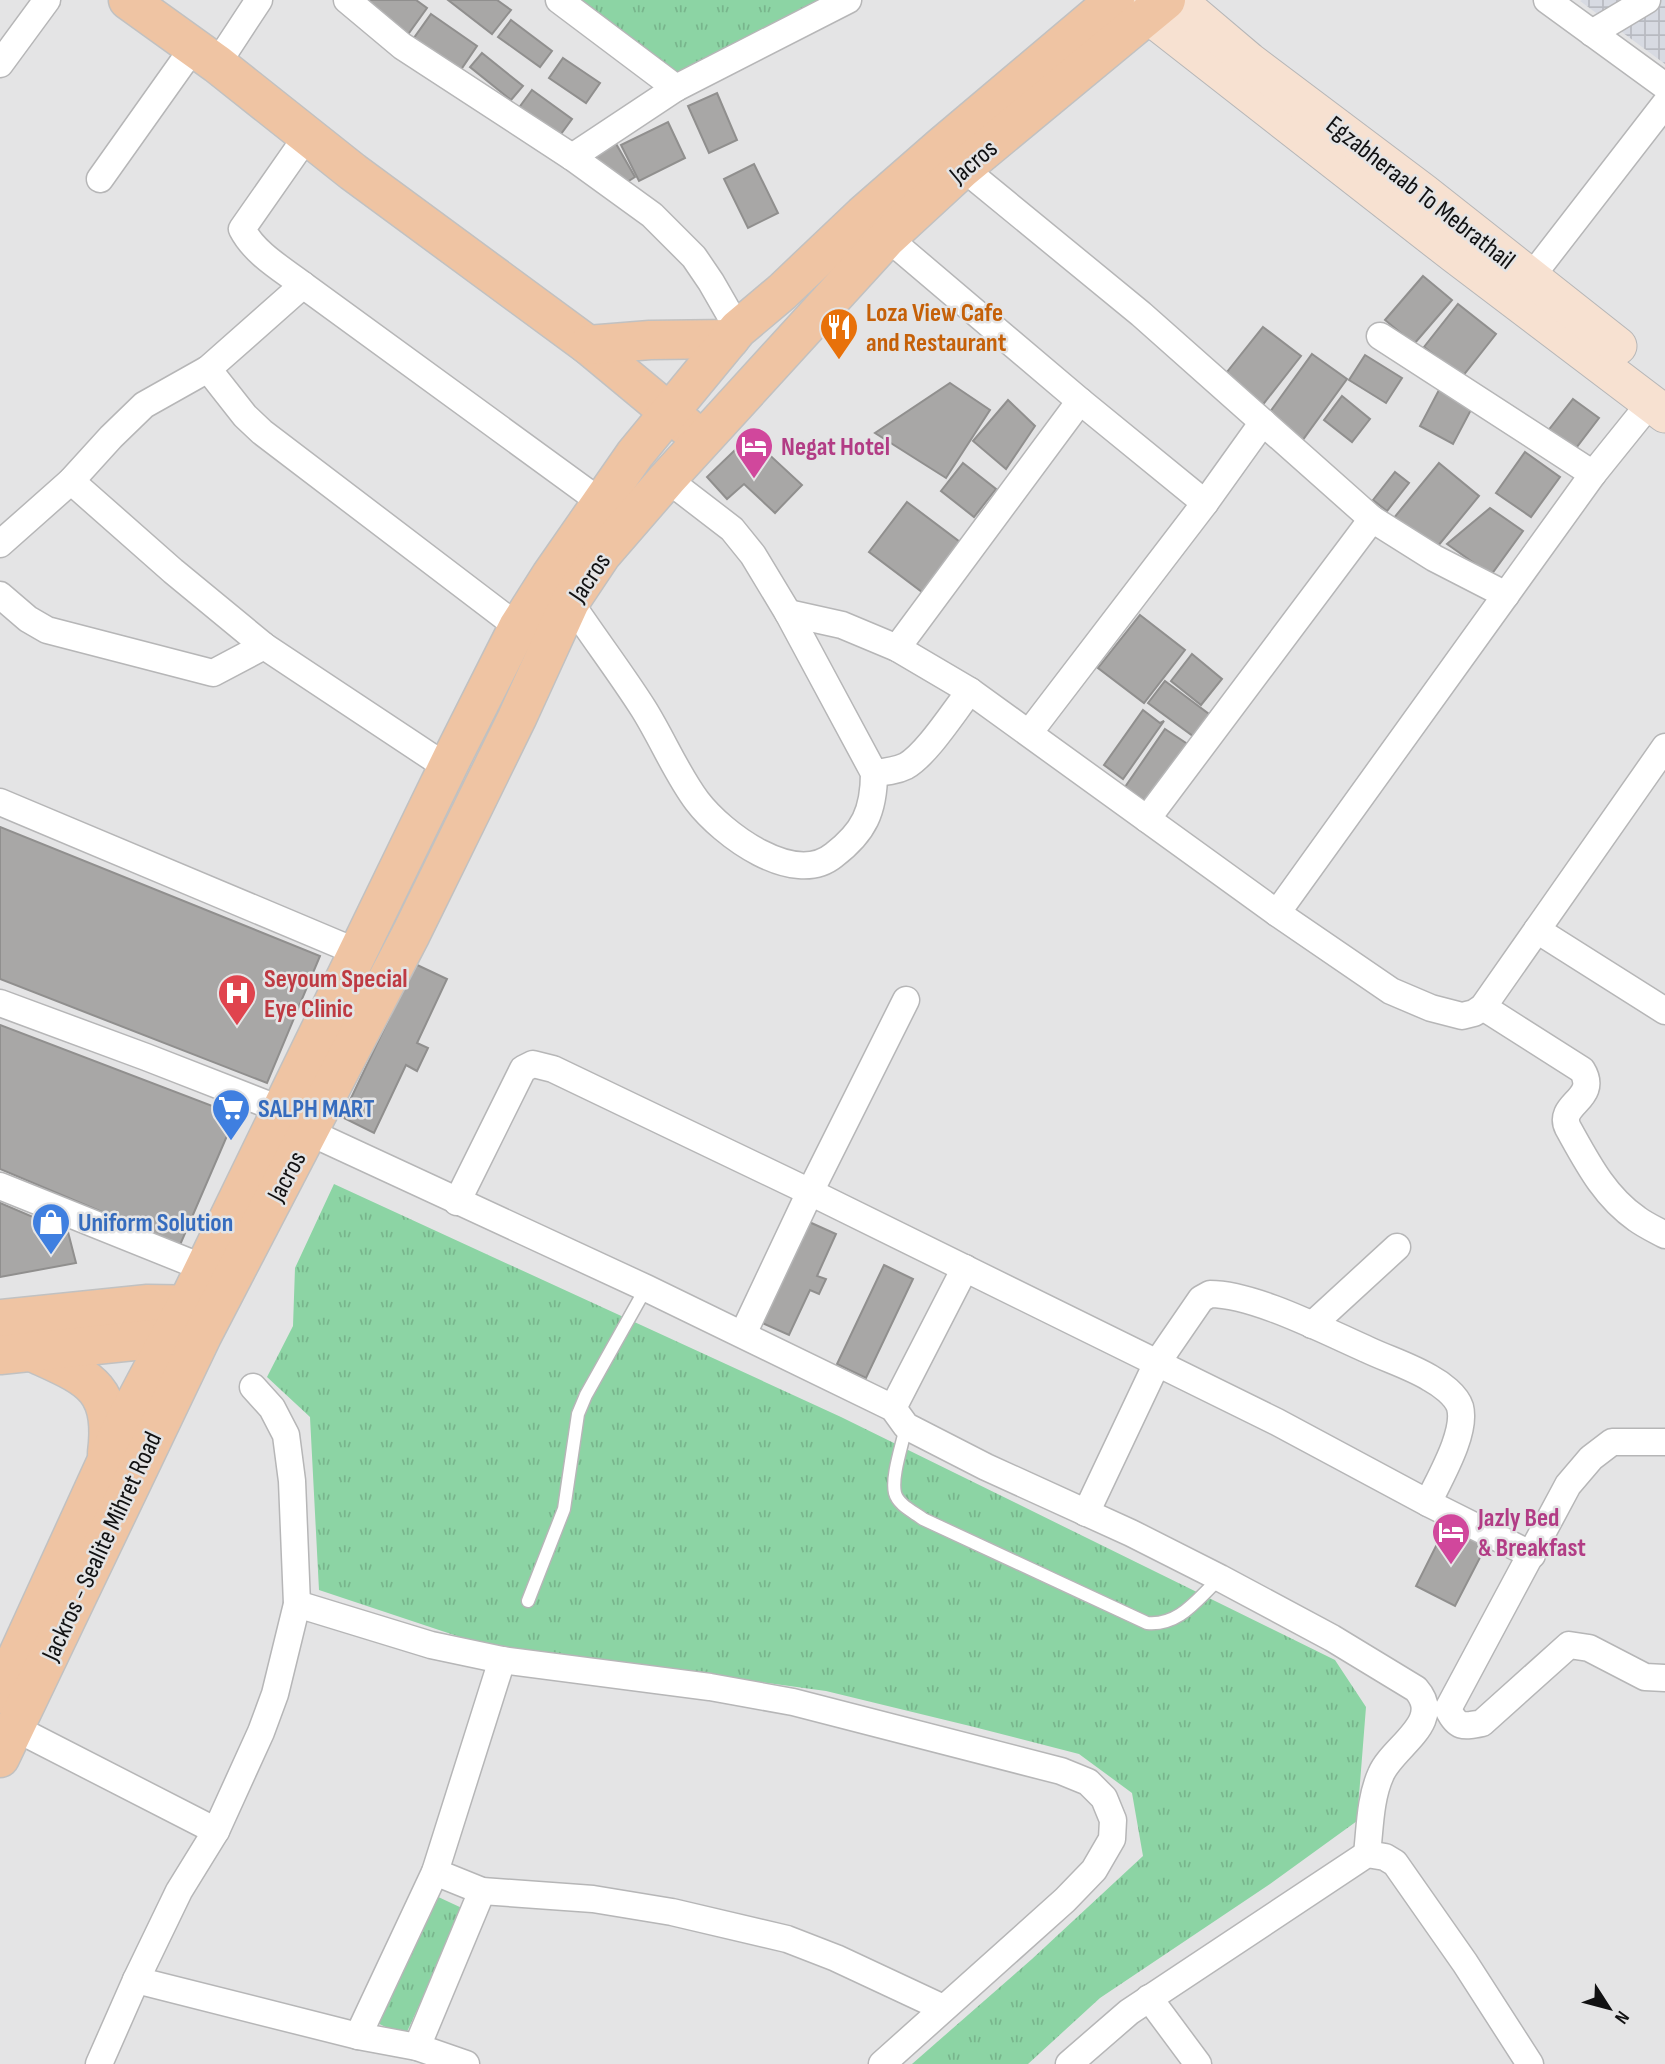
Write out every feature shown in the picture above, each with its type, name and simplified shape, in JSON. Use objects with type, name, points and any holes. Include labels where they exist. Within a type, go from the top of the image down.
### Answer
[{"type":"main road","points":[[128,0],[588,345],[667,413],[704,440]]},
{"type":"main road","name":"Jacros","points":[[195,1320],[204,1268],[411,934],[517,718],[570,602],[602,554],[809,322],[875,227],[942,146],[1115,0]]},
{"type":"main road","points":[[1155,4],[1454,254],[1660,400]]},
{"type":"main road","name":"Jacros","points":[[0,1694],[123,1425],[195,1320],[296,1121],[356,953],[518,627],[551,575],[635,454],[734,334],[782,292],[963,169],[1155,4]]},
{"type":"main road","name":"Egzabheraab To Mebrathail","points":[[1155,4],[1249,61],[1423,192],[1531,277],[1660,400]]},
{"type":"main road","points":[[588,345],[734,334]]},
{"type":"main road","points":[[0,1319],[148,1304],[195,1320]]},
{"type":"main road","points":[[15,1353],[195,1320]]},
{"type":"main road","name":"Jackros - Sealite Mihret Road","points":[[7,1743],[195,1320]]},
{"type":"main road","points":[[15,1353],[80,1374],[96,1388],[105,1403],[110,1430],[106,1466]]},
{"type":"street","points":[[0,64],[47,0]]},
{"type":"street","points":[[100,179],[205,56],[259,0]]},
{"type":"street","points":[[347,0],[402,46],[572,157],[652,215],[694,257],[712,282],[734,334]]},
{"type":"street","points":[[559,0],[676,88]]},
{"type":"street","points":[[572,157],[676,88],[848,0]]},
{"type":"street","points":[[1547,0],[1665,86]]},
{"type":"street","points":[[1592,33],[1647,0]]},
{"type":"street","points":[[1531,277],[1665,104]]},
{"type":"street","points":[[307,136],[242,229],[247,239],[303,285],[603,503]]},
{"type":"street","points":[[963,169],[1141,314],[1372,519],[1434,558],[1506,596]]},
{"type":"street","points":[[875,227],[1205,503]]},
{"type":"street","points":[[0,544],[71,481],[144,405],[208,369],[303,285]]},
{"type":"street","points":[[1380,336],[1593,474]]},
{"type":"street","points":[[208,369],[245,416],[262,432],[518,627]]},
{"type":"street","points":[[1277,913],[1593,474],[1660,400]]},
{"type":"street","points":[[897,648],[1080,401]]},
{"type":"street","points":[[1029,733],[1205,503],[1263,422]]},
{"type":"street","points":[[570,602],[643,708],[697,800],[712,818],[770,859],[807,866],[830,859],[852,841],[868,818],[874,794],[874,773],[788,613],[753,555],[732,529],[667,479]]},
{"type":"street","points":[[71,481],[173,571],[264,646],[447,768]]},
{"type":"street","points":[[1147,819],[1372,519]]},
{"type":"street","points":[[0,596],[28,619],[47,630],[213,673],[264,646]]},
{"type":"street","points":[[788,613],[842,625],[897,648],[970,691],[1277,913],[1391,991],[1462,1016],[1483,1007],[1662,757]]},
{"type":"street","points":[[874,773],[888,772],[905,766],[918,757],[970,691]]},
{"type":"street","points":[[0,802],[356,953]]},
{"type":"street","points":[[1536,930],[1665,1011]]},
{"type":"street","points":[[743,1334],[906,1000]]},
{"type":"street","points":[[0,1003],[146,1057],[296,1121],[457,1202],[743,1334],[900,1417],[985,1467],[1220,1578],[1332,1638],[1416,1689],[1437,1710],[1465,1727],[1482,1723],[1569,1645],[1589,1648],[1645,1677],[1665,1678]]},
{"type":"street","points":[[1483,1007],[1582,1070],[1587,1085],[1584,1094],[1566,1114],[1564,1121],[1600,1182],[1616,1202],[1665,1236]]},
{"type":"street","points":[[457,1202],[523,1069],[533,1064],[553,1069],[810,1192],[1289,1428],[1532,1555]]},
{"type":"street","points":[[0,1186],[204,1268]]},
{"type":"street","points":[[1312,1325],[1397,1247]]},
{"type":"street","points":[[900,1417],[965,1269]]},
{"type":"street","points":[[1086,1513],[1157,1363],[1201,1299],[1210,1294],[1243,1298],[1312,1325],[1430,1378],[1451,1393],[1460,1406],[1461,1420],[1456,1443],[1428,1503]]},
{"type":"street","points":[[99,2064],[179,1891],[216,1831],[261,1732],[275,1694],[297,1604],[292,1481],[286,1435],[272,1408],[253,1387]]},
{"type":"street","points":[[1367,1854],[1373,1802],[1379,1776],[1386,1762],[1407,1742],[1422,1722],[1437,1710],[1532,1555],[1568,1485],[1591,1458],[1612,1442],[1665,1443]]},
{"type":"street","points":[[297,1604],[431,1645],[502,1660],[710,1687],[793,1702],[1061,1771],[1088,1782],[1104,1798],[1113,1820],[1112,1839],[1094,1870],[1065,1900],[882,2064]]},
{"type":"street","points":[[358,2036],[435,1872],[502,1660]]},
{"type":"street","points":[[7,1743],[216,1831]]},
{"type":"street","points":[[1069,2064],[1129,2012],[1367,1854],[1385,1857],[1395,1863],[1530,2064]]},
{"type":"street","points":[[435,1872],[482,1891],[593,1899],[659,1910],[787,1940],[836,1958],[943,2008]]},
{"type":"street","points":[[417,2047],[482,1891]]},
{"type":"street","points":[[136,1980],[358,2036],[417,2047],[466,2064]]},
{"type":"street","points":[[1149,1998],[1198,2064]]},
{"type":"lane","points":[[527,1601],[564,1509],[579,1414],[586,1395],[646,1287]]},
{"type":"lane","points":[[900,1417],[895,1493],[904,1506],[923,1519],[1147,1623],[1162,1625],[1179,1616],[1220,1578]]},
{"type":"shaded area","points":[[1582,0],[1665,0],[1665,64],[1580,1]]},
{"type":"green space","points":[[571,0],[837,0],[684,82]]},
{"type":"green space","points":[[334,1184],[841,1417],[1335,1660],[1366,1707],[1357,1821],[1270,1884],[1100,1998],[1028,2064],[912,2064],[1032,1959],[1143,1856],[1132,1793],[1079,1754],[970,1726],[826,1691],[478,1643],[319,1590],[310,1417],[267,1377],[293,1326],[295,1268]]},
{"type":"green space","points":[[434,1895],[464,1909],[405,2036],[375,2022]]},
{"type":"building","points":[[360,0],[416,0],[427,8],[404,40]]},
{"type":"building","points":[[448,0],[497,0],[511,10],[492,34]]},
{"type":"building","points":[[431,14],[477,46],[458,74],[411,42]]},
{"type":"building","points":[[511,20],[552,51],[540,67],[498,37]]},
{"type":"building","points":[[482,53],[523,86],[511,100],[470,67]]},
{"type":"building","points":[[563,58],[600,83],[586,103],[549,78]]},
{"type":"building","points":[[532,90],[572,119],[558,138],[518,109]]},
{"type":"building","points":[[717,93],[737,140],[709,153],[688,106]]},
{"type":"building","points":[[668,122],[685,158],[639,181],[621,145]]},
{"type":"building","points":[[615,142],[635,177],[619,187],[588,159]]},
{"type":"building","points":[[754,164],[778,213],[748,228],[724,179]]},
{"type":"building","points":[[1423,276],[1452,300],[1414,344],[1385,320]]},
{"type":"building","points":[[1458,304],[1496,334],[1462,377],[1424,347]]},
{"type":"building","points":[[1263,327],[1301,356],[1261,407],[1223,377]]},
{"type":"building","points":[[1312,354],[1347,379],[1302,441],[1267,416]]},
{"type":"building","points":[[1365,355],[1402,378],[1386,403],[1349,380]]},
{"type":"building","points":[[950,383],[990,410],[946,478],[875,433]]},
{"type":"building","points":[[1440,388],[1473,406],[1453,444],[1420,426]]},
{"type":"building","points":[[1342,396],[1370,419],[1352,442],[1324,420]]},
{"type":"building","points":[[1573,399],[1599,418],[1573,452],[1547,432]]},
{"type":"building","points":[[1008,400],[1035,426],[1006,469],[973,441]]},
{"type":"building","name":"Negat Hotel","points":[[750,442],[762,448],[802,485],[775,513],[744,484],[727,499],[707,477],[737,448]]},
{"type":"building","points":[[1525,452],[1560,477],[1531,517],[1496,493]]},
{"type":"building","points":[[963,463],[996,489],[974,517],[941,491]]},
{"type":"building","points":[[1439,463],[1479,496],[1433,552],[1393,519]]},
{"type":"building","points":[[1395,472],[1409,483],[1387,511],[1373,500]]},
{"type":"building","points":[[907,502],[964,545],[926,595],[869,552]]},
{"type":"building","points":[[1490,508],[1523,531],[1491,575],[1447,544]]},
{"type":"building","points":[[1140,615],[1185,650],[1144,703],[1098,668]]},
{"type":"building","points":[[1192,654],[1222,679],[1201,705],[1171,681]]},
{"type":"building","points":[[1165,681],[1213,717],[1197,739],[1148,703]]},
{"type":"building","points":[[1143,710],[1160,723],[1164,721],[1123,779],[1104,765]]},
{"type":"building","points":[[1165,729],[1189,745],[1150,804],[1125,787]]},
{"type":"building","points":[[0,827],[320,956],[267,1083],[0,979]]},
{"type":"building","points":[[415,964],[447,979],[417,1043],[428,1048],[417,1071],[406,1065],[374,1133],[342,1117]]},
{"type":"building","points":[[0,1025],[236,1115],[180,1245],[0,1169]]},
{"type":"building","points":[[0,1203],[68,1232],[76,1263],[0,1277]]},
{"type":"building","points":[[807,1221],[836,1234],[817,1276],[826,1279],[819,1294],[810,1290],[789,1335],[760,1322]]},
{"type":"building","points":[[884,1265],[913,1279],[866,1378],[837,1364]]},
{"type":"building","name":"Jazly Bed & Breakfast","points":[[1446,1526],[1486,1546],[1455,1606],[1416,1586]]},
{"type":"place","name":"Loza View Cafe and Restaurant","points":[[839,361]]},
{"type":"place","name":"Negat Hotel","points":[[754,480]]},
{"type":"place","name":"Seyoum Special Eye Clinic","points":[[237,1027]]},
{"type":"place","name":"SALPH MART","points":[[231,1142]]},
{"type":"place","name":"Uniform Solution","points":[[51,1256]]},
{"type":"place","name":"Jazly Bed & Breakfast","points":[[1451,1566]]}]
